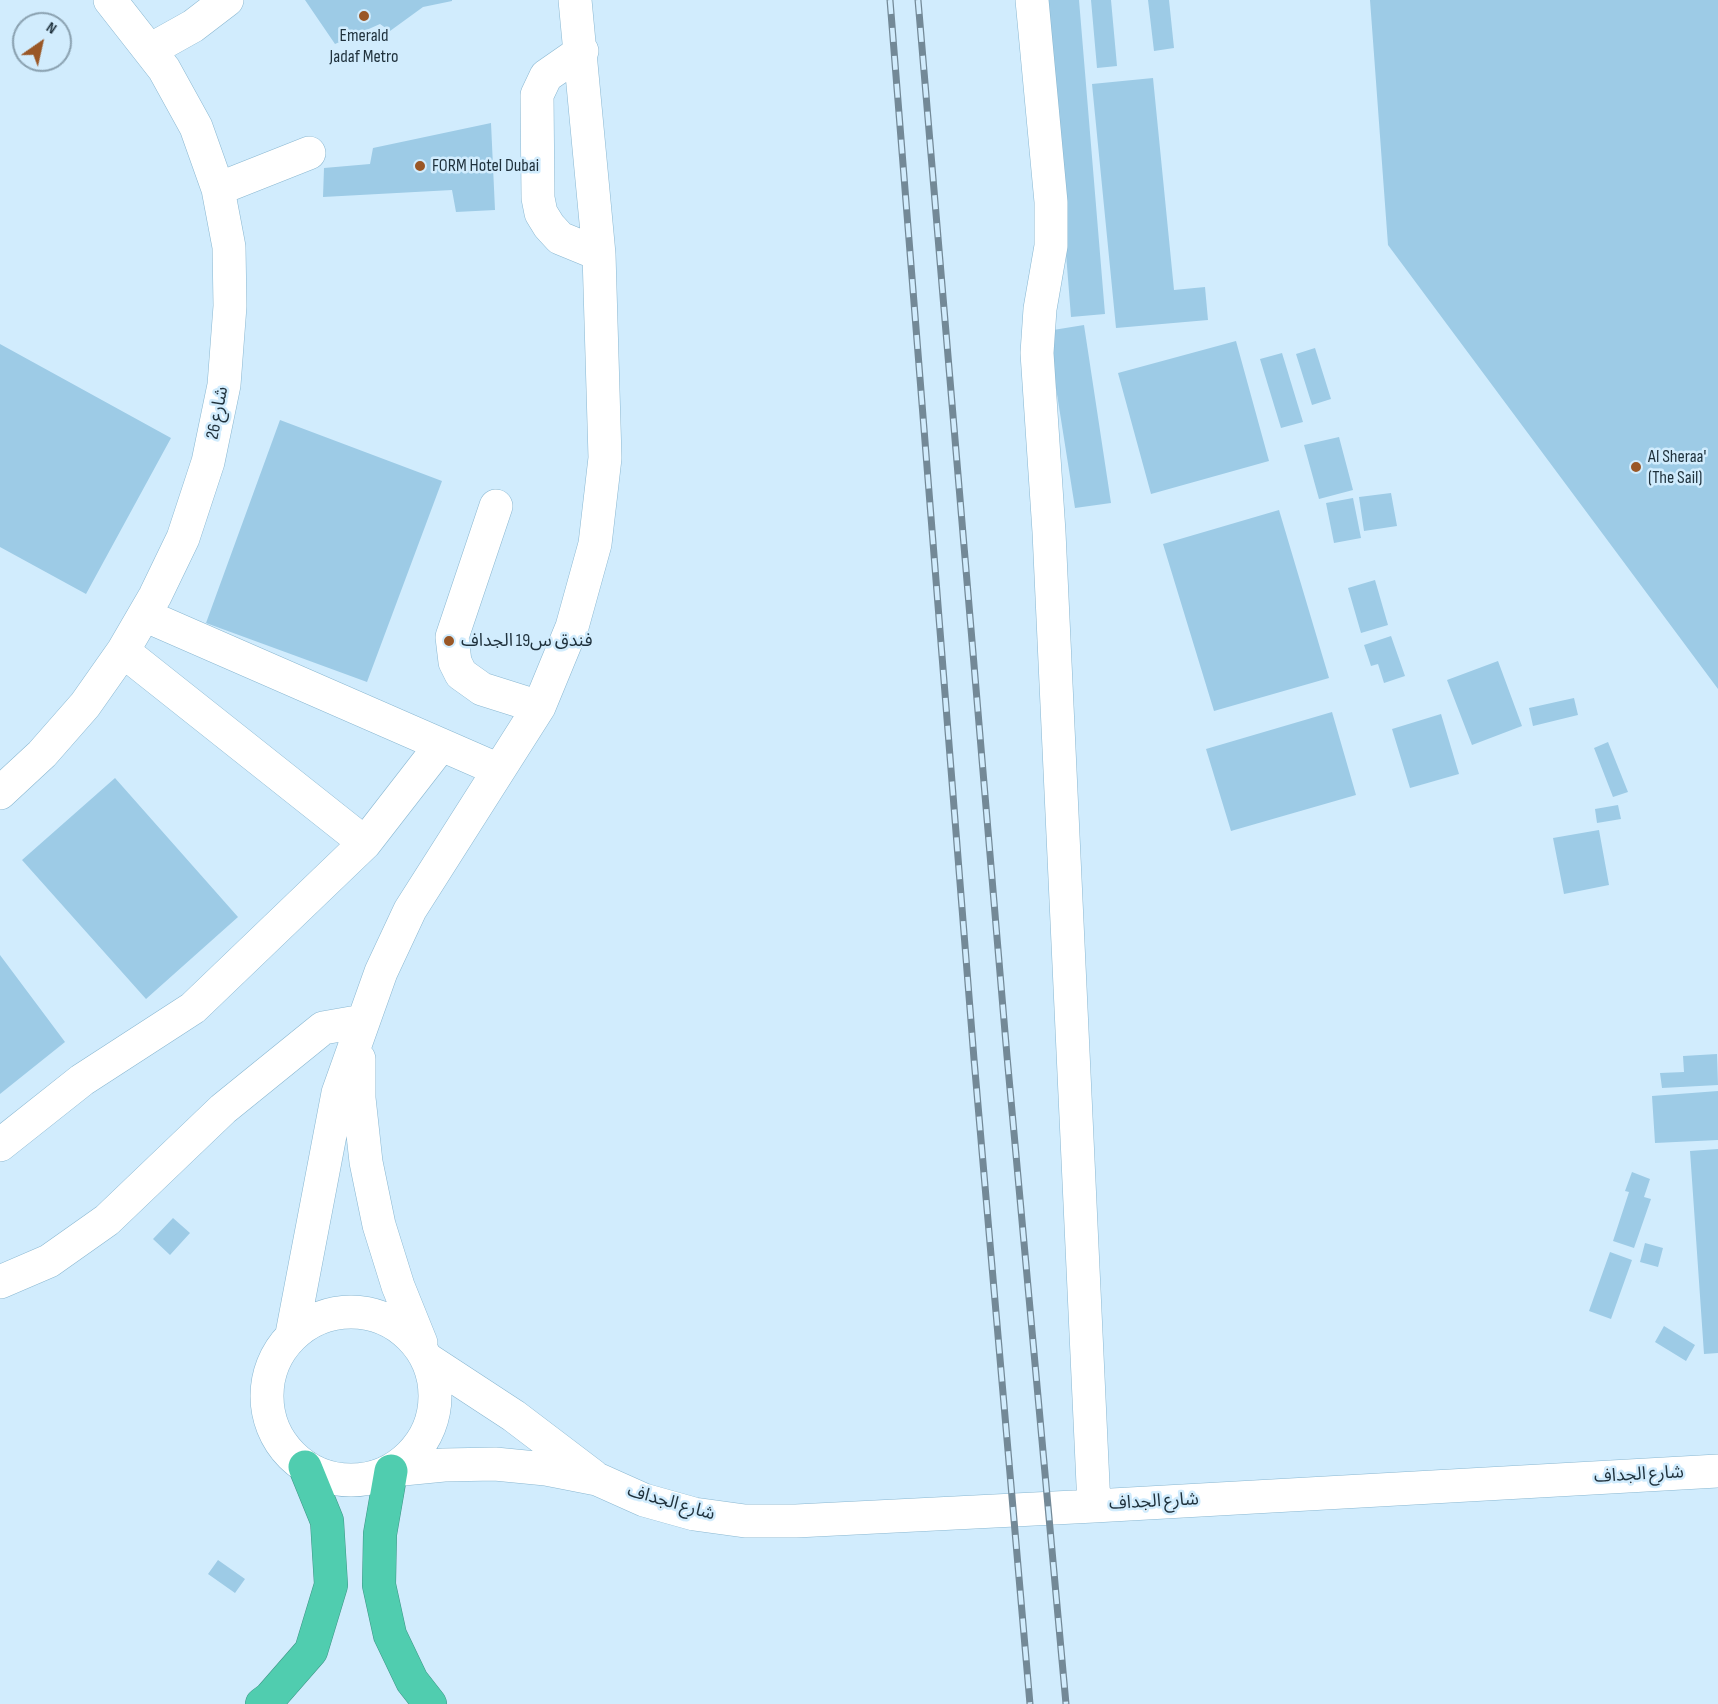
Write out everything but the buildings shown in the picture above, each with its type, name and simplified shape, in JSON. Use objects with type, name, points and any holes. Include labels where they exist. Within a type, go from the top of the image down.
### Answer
[{"type":"highway","points":[[262,1704],[270,1698],[311,1651],[331,1585],[327,1521],[306,1467]]},
{"type":"highway","points":[[392,1470],[380,1534],[379,1585],[390,1635],[412,1682],[430,1704]]},
{"type":"street","name":"شارع 26","points":[[0,793],[42,754],[85,705],[123,651],[144,615],[183,538],[208,462],[224,385],[230,306],[229,258],[218,189],[196,127],[164,69],[110,0]]},
{"type":"street","points":[[150,50],[193,26],[227,0]]},
{"type":"street","points":[[292,1334],[338,1093],[381,972],[410,910],[539,707],[572,627],[594,544],[605,458],[599,254],[582,51],[575,0]]},
{"type":"street","points":[[1032,0],[1051,202],[1051,246],[1040,309],[1037,353],[1050,555],[1094,1506]]},
{"type":"street","points":[[582,51],[546,76],[537,95],[538,198],[545,219],[560,238],[599,254]]},
{"type":"street","points":[[218,189],[309,153]]},
{"type":"street","points":[[496,506],[452,637],[455,662],[461,674],[482,689],[539,707]]},
{"type":"street","points":[[144,615],[499,770]]},
{"type":"street","points":[[123,651],[365,843]]},
{"type":"street","points":[[0,1145],[82,1080],[193,1008],[365,843],[441,745]]},
{"type":"street","points":[[0,1282],[49,1261],[107,1220],[223,1109],[323,1028],[361,1027]]},
{"type":"street","points":[[361,1027],[359,1098],[366,1162],[379,1225],[398,1286],[425,1353],[435,1383],[435,1408],[428,1432],[414,1453],[392,1470],[363,1480],[333,1478],[306,1467],[283,1446],[270,1419],[266,1389],[274,1359],[292,1334],[316,1318],[345,1311],[373,1314],[400,1327],[425,1353]]},
{"type":"street","name":"شارع الجداف","points":[[425,1353],[597,1479]]},
{"type":"street","name":"شارع الجداف","points":[[392,1470],[444,1465],[495,1464],[546,1469],[597,1479],[644,1500],[694,1514],[745,1521],[796,1521],[1094,1506],[1718,1471]]},
{"type":"railway","points":[[890,0],[974,1059],[1030,1704]]},
{"type":"railway","points":[[918,0],[1007,1056],[1066,1704]]},
{"type":"place","name":"Emerald Jadaf Metro","points":[[364,16]]},
{"type":"place","name":"FORM Hotel Dubai","points":[[420,166]]},
{"type":"place","name":"Al Sheraa' (The Sail)","points":[[1636,467]]},
{"type":"place","name":"فندق س19 الجداف","points":[[449,641]]}]
